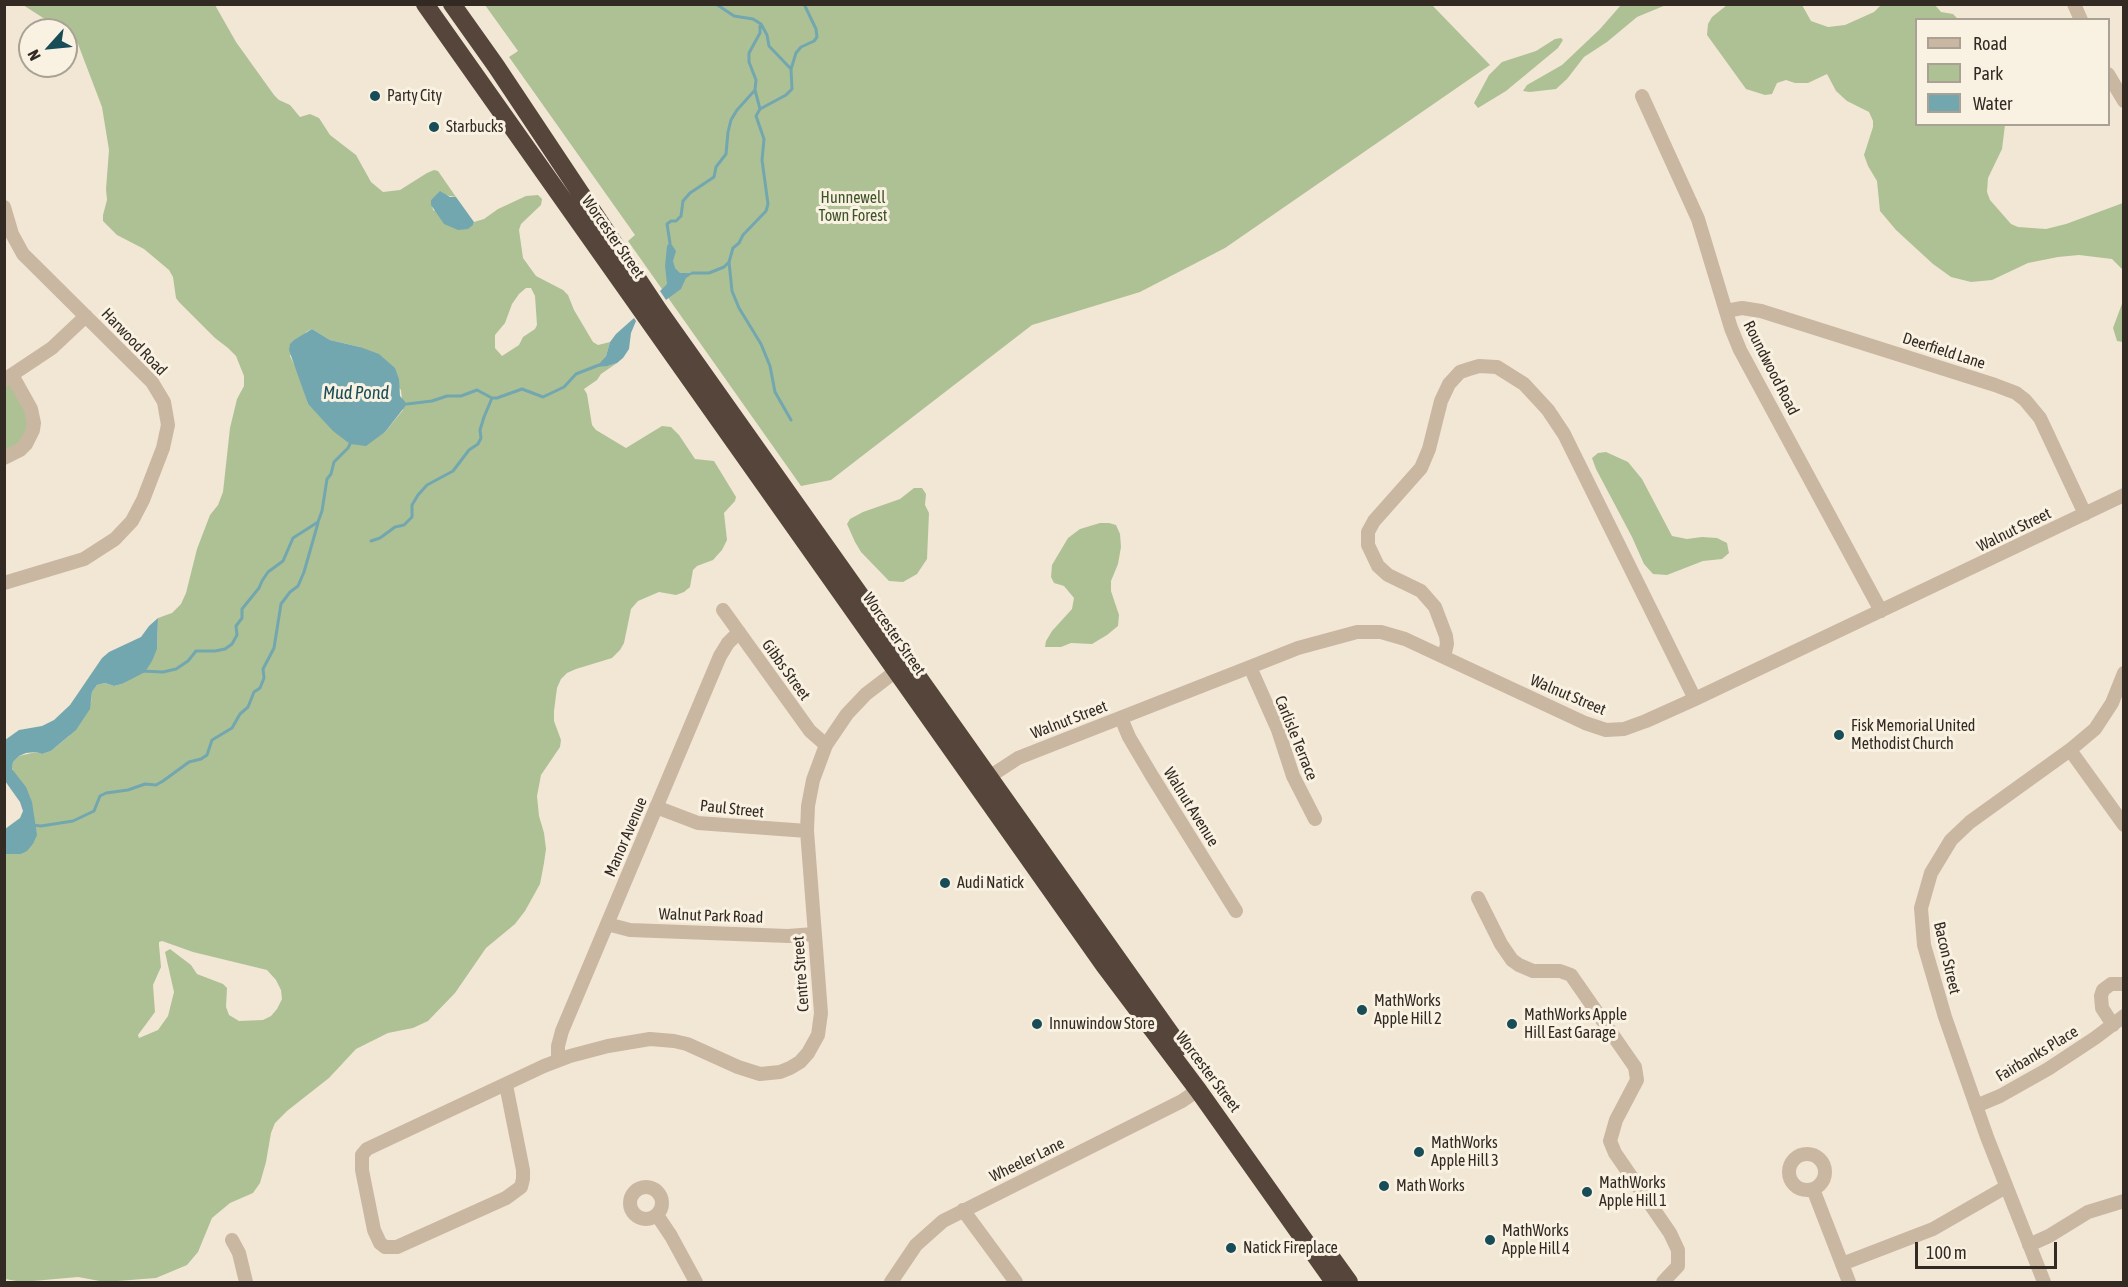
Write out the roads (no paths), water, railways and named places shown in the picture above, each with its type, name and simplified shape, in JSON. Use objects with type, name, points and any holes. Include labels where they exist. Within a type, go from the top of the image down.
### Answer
[{"type":"highway","name":"Worcester Street","points":[[425,4],[1131,1003],[1198,1090],[1334,1282]]},
{"type":"highway","name":"Worcester Street","points":[[452,4],[496,66],[654,304],[1349,1282]]},
{"type":"street","points":[[2074,4],[2080,18]]},
{"type":"street","points":[[2110,76],[2124,101]]},
{"type":"street","name":"Roundwood Road","points":[[1642,96],[1698,219],[1740,350],[1881,611]]},
{"type":"street","name":"Harwood Road","points":[[4,207],[11,247],[31,262],[148,378],[159,392],[167,413],[168,425],[162,448],[138,510],[132,521],[115,539],[84,559],[4,583]]},
{"type":"street","name":"Deerfield Lane","points":[[1726,311],[1742,308],[1761,310],[2016,393],[2034,408],[2044,423],[2085,514]]},
{"type":"street","points":[[4,458],[27,444],[34,423],[31,409],[8,378],[52,348],[86,316]]},
{"type":"street","points":[[1444,657],[1446,636],[1435,607],[1421,591],[1388,575],[1378,566],[1368,545],[1368,532],[1374,520],[1421,468],[1429,449],[1441,401],[1449,384],[1460,372],[1479,366],[1497,367],[1524,384],[1543,404],[1564,434],[1695,699]]},
{"type":"street","name":"Walnut Street","points":[[989,777],[1018,758],[1250,667],[1345,634],[1369,631],[1405,639],[1575,719],[1606,730],[1624,729],[1695,699],[2124,495]]},
{"type":"street","name":"Gibbs Street","points":[[723,610],[810,731],[826,745]]},
{"type":"street","name":"Manor Avenue","points":[[558,1060],[559,1039],[656,807],[720,656],[739,632]]},
{"type":"street","name":"Carlisle Terrace","points":[[1250,667],[1280,736],[1293,776],[1316,819]]},
{"type":"street","name":"Centre Street","points":[[506,1085],[523,1170],[521,1187],[515,1193],[397,1246],[385,1247],[380,1243],[374,1230],[362,1170],[362,1155],[367,1149],[558,1060],[624,1043],[662,1040],[687,1044],[750,1072],[770,1074],[790,1068],[808,1053],[814,1044],[820,1025],[821,1012],[807,831],[808,806],[813,780],[826,745],[853,707],[896,671]]},
{"type":"street","name":"Bacon Street","points":[[2044,1282],[1976,1106],[1932,977],[1922,931],[1920,914],[1922,897],[1937,862],[1960,831],[2095,729],[2106,713],[2124,673]]},
{"type":"street","name":"Walnut Avenue","points":[[1121,718],[1146,766],[1236,911]]},
{"type":"street","points":[[2070,750],[2123,822]]},
{"type":"street","name":"Paul Street","points":[[656,807],[698,823],[807,831]]},
{"type":"street","points":[[1478,898],[1501,944],[1512,960],[1533,971],[1560,971],[1571,975],[1635,1067],[1637,1080],[1616,1120],[1610,1141],[1614,1153],[1670,1233],[1678,1250],[1680,1258],[1678,1266],[1663,1282]]},
{"type":"street","name":"Walnut Park Road","points":[[607,924],[630,930],[788,936],[814,934]]},
{"type":"street","name":"Fairbanks Place","points":[[1976,1106],[2033,1078],[2118,1020],[2102,1008],[2101,996],[2103,990],[2111,984],[2124,984]]},
{"type":"street","name":"Wheeler Lane","points":[[891,1282],[924,1237],[943,1221],[1182,1101],[1198,1090]]},
{"type":"street","points":[[1842,1264],[1945,1223],[2006,1187]]},
{"type":"street","points":[[1813,1189],[1849,1282]]},
{"type":"street","points":[[2029,1245],[2049,1236],[2088,1212],[2124,1201]]},
{"type":"street","points":[[963,1210],[1016,1282]]},
{"type":"street","points":[[657,1215],[696,1282]]},
{"type":"street","points":[[232,1240],[239,1253],[246,1282]]},
{"type":"water","points":[[440,191],[450,197],[456,197],[474,222],[473,225],[468,229],[458,230],[444,224],[431,205],[431,200]]},
{"type":"water","points":[[670,242],[676,251],[673,261],[675,268],[680,273],[694,273],[686,278],[681,289],[666,300],[660,291],[667,284],[665,266],[667,246]]},
{"type":"water","points":[[634,318],[636,321],[631,333],[629,349],[623,358],[608,366],[596,367],[606,356],[610,342],[616,334]]},
{"type":"water","name":"Mud Pond","points":[[312,329],[330,340],[379,354],[395,368],[399,379],[400,396],[407,404],[385,432],[366,446],[350,444],[333,431],[308,404],[289,350],[294,340]]},
{"type":"water","points":[[158,618],[157,649],[145,672],[122,684],[97,685],[92,692],[90,709],[76,730],[51,751],[42,754],[26,753],[13,762],[12,769],[26,787],[32,802],[37,835],[27,851],[21,854],[5,854],[5,829],[20,818],[23,811],[20,802],[5,781],[5,740],[19,730],[42,726],[54,720],[70,705],[102,658],[109,652],[141,637]]},
{"type":"waterway","points":[[692,273],[709,273],[724,267],[729,262],[733,248],[766,211],[768,204],[762,160],[764,139],[756,116],[760,109],[786,95],[792,89],[791,69],[769,46],[767,35],[761,24],[753,19],[734,16],[716,4]]},
{"type":"waterway","points":[[791,69],[796,53],[817,37],[816,29],[804,4]]},
{"type":"waterway","points":[[760,26],[760,33],[749,53],[760,109]]},
{"type":"waterway","points":[[670,243],[667,224],[676,221],[681,216],[683,201],[690,193],[714,177],[716,167],[726,154],[731,120],[755,90]]},
{"type":"waterway","points":[[729,262],[732,291],[739,308],[761,344],[770,366],[775,392],[791,420]]},
{"type":"waterway","points":[[407,404],[432,401],[447,396],[461,396],[477,390],[492,398],[522,389],[543,397],[564,387],[576,374],[599,365]]},
{"type":"waterway","points":[[371,541],[380,538],[395,527],[404,525],[412,517],[412,505],[427,485],[453,471],[469,450],[478,444],[481,438],[480,430],[492,398]]},
{"type":"waterway","points":[[141,671],[163,672],[176,669],[188,661],[196,651],[215,651],[225,649],[232,644],[237,635],[236,626],[242,618],[242,609],[259,588],[268,572],[283,561],[293,538],[318,522],[327,479],[334,462],[350,444]]},
{"type":"waterway","points":[[32,825],[41,826],[73,821],[94,811],[100,796],[106,793],[128,790],[145,784],[156,785],[189,762],[207,755],[212,740],[232,728],[240,714],[248,707],[254,692],[260,688],[264,678],[263,669],[274,648],[281,604],[298,586],[318,523]]},
{"type":"place","name":"Party City","points":[[375,96]]},
{"type":"place","name":"Starbucks","points":[[434,127]]},
{"type":"place","name":"Fisk Memorial United Methodist Church","points":[[1839,735]]},
{"type":"place","name":"Audi Natick","points":[[945,883]]},
{"type":"place","name":"MathWorks Apple Hill 2","points":[[1362,1010]]},
{"type":"place","name":"Innuwindow Store","points":[[1037,1024]]},
{"type":"place","name":"MathWorks Apple Hill East Garage","points":[[1512,1024]]},
{"type":"place","name":"MathWorks Apple Hill 3","points":[[1419,1152]]},
{"type":"place","name":"Math Works","points":[[1384,1186]]},
{"type":"place","name":"MathWorks Apple Hill 1","points":[[1587,1192]]},
{"type":"place","name":"MathWorks Apple Hill 4","points":[[1490,1240]]},
{"type":"place","name":"Natick Fireplace","points":[[1231,1248]]},
{"type":"park label","name":"Hunnewell Town Forest","points":[[853,207]]}]
